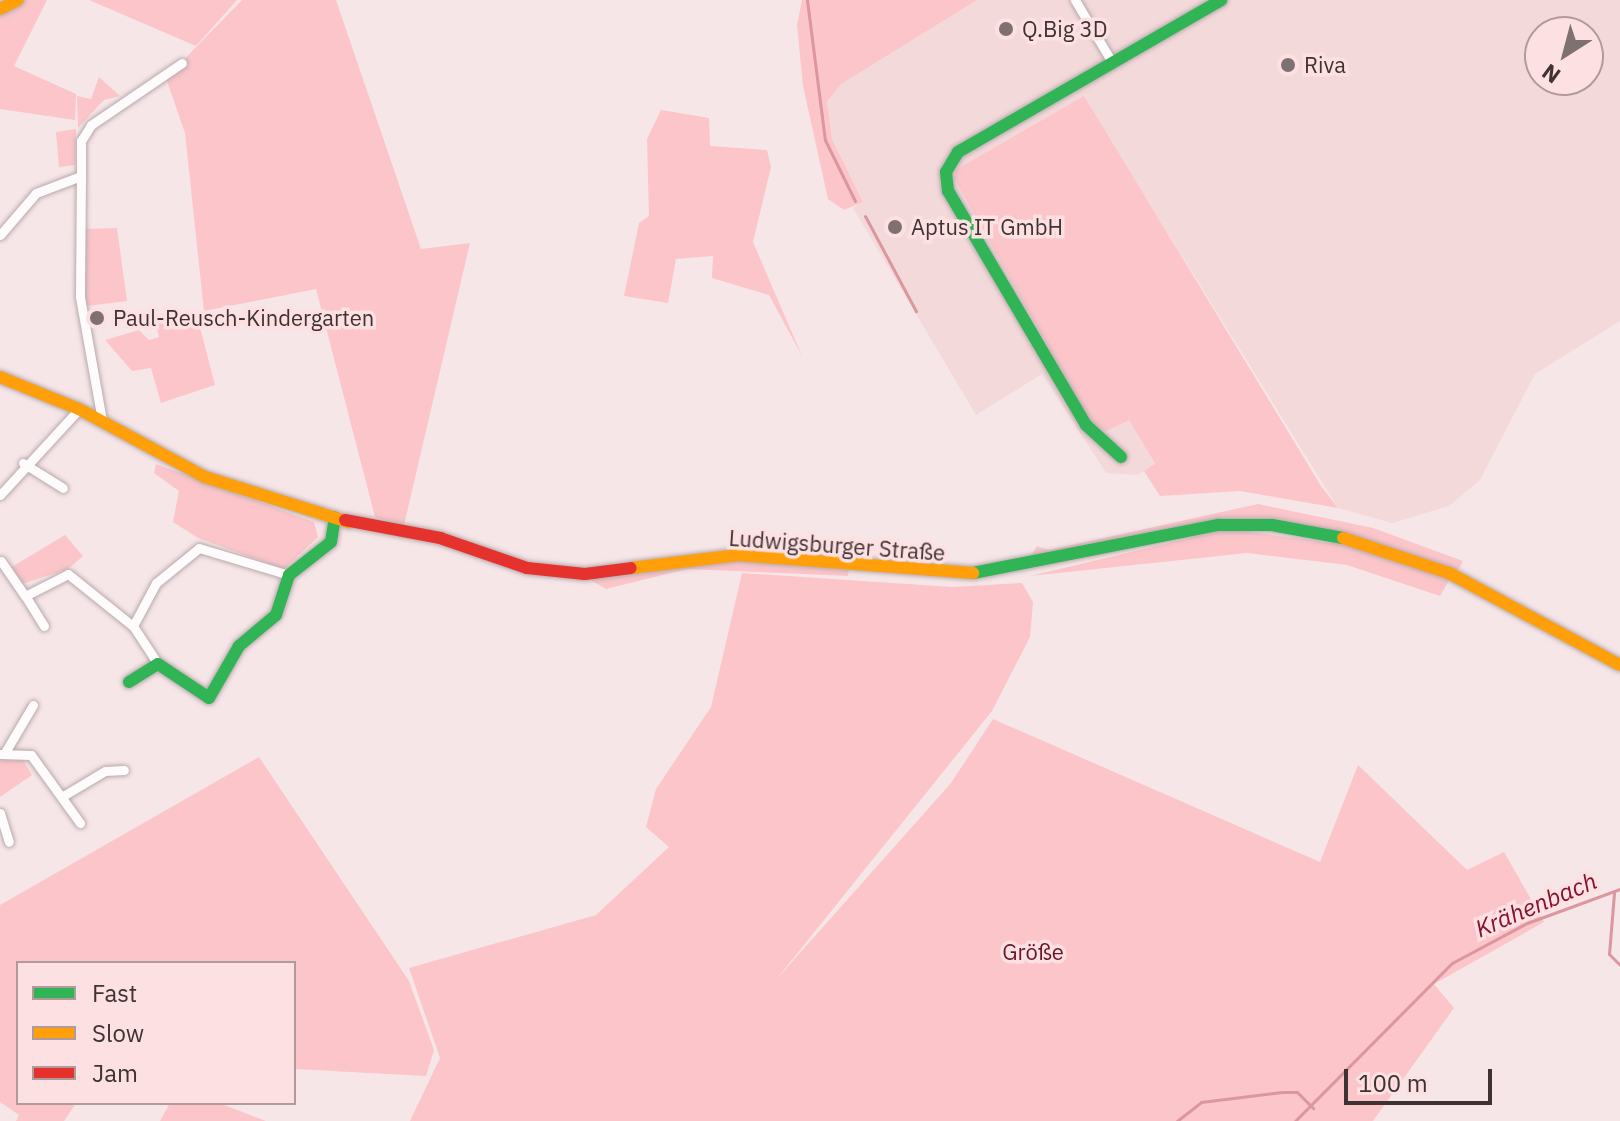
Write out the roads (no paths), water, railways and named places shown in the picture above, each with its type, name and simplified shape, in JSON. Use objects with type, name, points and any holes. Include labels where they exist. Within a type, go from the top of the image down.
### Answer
[{"type":"street","points":[[0,9],[18,0]]},
{"type":"street","points":[[1075,0],[1112,62]]},
{"type":"street","points":[[1121,457],[1086,425],[946,180],[958,152],[1221,0]]},
{"type":"street","points":[[102,421],[80,297],[81,141],[91,125],[182,63]]},
{"type":"street","points":[[0,235],[36,193],[81,176]]},
{"type":"street","name":"Ludwigsburger Straße","points":[[0,377],[79,409],[205,477],[340,519],[384,526],[555,573],[738,555],[942,574],[1001,572],[1242,523],[1378,545],[1449,573],[1620,665]]},
{"type":"street","points":[[0,495],[23,463],[79,409]]},
{"type":"street","points":[[23,463],[63,488]]},
{"type":"street","points":[[25,596],[68,574],[133,626],[158,664],[209,698],[239,646],[276,615],[289,575],[331,542],[340,519]]},
{"type":"street","points":[[133,626],[156,583],[203,547],[289,575]]},
{"type":"street","points":[[1,561],[44,626]]},
{"type":"street","points":[[129,682],[158,664]]},
{"type":"street","points":[[2,754],[33,705]]},
{"type":"street","points":[[2,754],[31,755],[80,823]]},
{"type":"street","points":[[63,796],[105,771],[124,770]]},
{"type":"street","points":[[0,813],[9,842]]},
{"type":"waterway","points":[[807,0],[825,140],[855,201]]},
{"type":"waterway","points":[[865,216],[916,311]]},
{"type":"waterway","name":"Krähenbach","points":[[1295,1121],[1452,963],[1527,923],[1620,889]]},
{"type":"waterway","points":[[1614,893],[1609,954],[1620,965]]},
{"type":"waterway","points":[[1177,1121],[1201,1102],[1282,1092],[1297,1092],[1313,1108]]},
{"type":"place","name":"Q.Big 3D","points":[[1006,29]]},
{"type":"place","name":"Riva","points":[[1288,65]]},
{"type":"place","name":"Aptus IT GmbH","points":[[895,227]]},
{"type":"place","name":"Paul-Reusch-Kindergarten","points":[[97,318]]},
{"type":"park label","name":"Größe","points":[[1033,952]]}]
